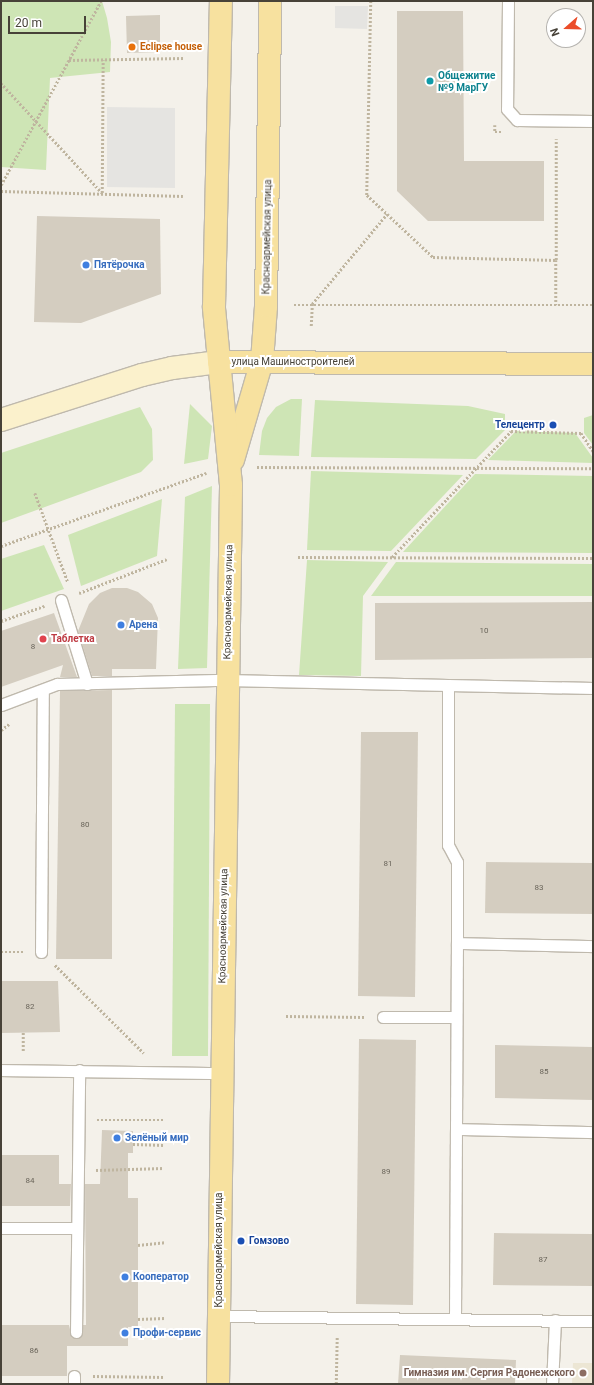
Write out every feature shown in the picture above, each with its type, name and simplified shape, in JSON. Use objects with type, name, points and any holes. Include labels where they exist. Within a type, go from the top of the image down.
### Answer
[{"type":"main road","name":"Красноармейская улица","points":[[218,1384],[226,680],[219,362],[214,307],[221,1]]},
{"type":"main road","name":"Красноармейская улица","points":[[221,470],[262,361],[266,306],[270,1]]},
{"type":"main road","name":"улица Машиностроителей","points":[[1,420],[142,375],[172,368],[219,362],[262,361],[593,364]]},
{"type":"lane","points":[[508,1],[508,109],[517,120],[593,122]]},
{"type":"lane","points":[[61,600],[87,684]]},
{"type":"lane","points":[[1,706],[57,684],[226,680],[593,688]]},
{"type":"lane","points":[[448,685],[448,845],[456,862],[457,943],[455,1318]]},
{"type":"lane","points":[[41,952],[43,690]]},
{"type":"lane","points":[[457,943],[593,946]]},
{"type":"lane","points":[[383,1017],[456,1017]]},
{"type":"lane","points":[[1,1070],[221,1073]]},
{"type":"lane","points":[[76,1332],[79,1070]]},
{"type":"lane","points":[[456,1129],[593,1132]]},
{"type":"lane","points":[[1,1228],[77,1228]]},
{"type":"lane","points":[[219,1316],[593,1321]]},
{"type":"lane","points":[[552,1384],[554,1320]]},
{"type":"path","points":[[1,185],[101,1]]},
{"type":"path","points":[[371,1],[367,195],[433,257],[556,260],[556,305]]},
{"type":"path","points":[[68,60],[184,58]]},
{"type":"path","points":[[102,194],[103,60]]},
{"type":"path","points":[[1,83],[102,194]]},
{"type":"path","points":[[1,191],[183,196]]},
{"type":"path","points":[[311,326],[312,304],[387,214]]},
{"type":"path","points":[[294,305],[593,305]]},
{"type":"path","points":[[392,557],[511,431],[580,433],[593,451]]},
{"type":"path","points":[[252,467],[593,468]]},
{"type":"path","points":[[1,546],[221,470]]},
{"type":"path","points":[[35,493],[74,596]]},
{"type":"path","points":[[298,557],[593,558]]},
{"type":"path","points":[[1,621],[74,596],[167,559]]},
{"type":"path","points":[[41,952],[163,1072]]},
{"type":"path","points":[[286,1016],[383,1017]]},
{"type":"path","points":[[78,1120],[163,1120]]},
{"type":"path","points":[[133,1144],[164,1145]]},
{"type":"path","points":[[78,1170],[164,1168]]},
{"type":"path","points":[[138,1244],[165,1242]]},
{"type":"path","points":[[138,1319],[165,1318]]},
{"type":"path","points":[[336,1384],[337,1318]]},
{"type":"path","points":[[74,1380],[165,1377]]},
{"type":"shaded area","points":[[335,6],[368,6],[367,29],[335,28]]},
{"type":"shaded area","points":[[107,107],[175,108],[175,188],[107,187]]},
{"type":"shaded area","name":"Гимназия им. Сергия Радонежского","points":[[573,1363],[593,1363],[593,1384],[572,1384]]},
{"type":"green space","points":[[1,1],[102,1],[107,18],[111,42],[110,72],[50,78],[46,170],[1,167]]},
{"type":"green space","points":[[291,399],[302,399],[299,456],[259,455],[262,431],[267,418],[276,407]]},
{"type":"green space","points":[[315,400],[468,406],[505,414],[505,430],[476,459],[311,457]]},
{"type":"green space","points":[[190,404],[212,426],[208,459],[184,464]]},
{"type":"green space","points":[[140,407],[152,429],[153,460],[141,472],[1,523],[1,453]]},
{"type":"green space","points":[[593,415],[593,445],[584,433],[584,418]]},
{"type":"green space","points":[[516,431],[575,433],[593,458],[593,463],[488,460]]},
{"type":"green space","points":[[311,471],[463,475],[391,551],[307,550]]},
{"type":"green space","points":[[475,474],[593,476],[593,553],[403,552]]},
{"type":"green space","points":[[212,486],[207,668],[178,669],[185,497]]},
{"type":"green space","points":[[162,499],[157,556],[81,586],[68,535]]},
{"type":"green space","points":[[44,545],[64,589],[1,611],[1,559]]},
{"type":"green space","points":[[307,560],[388,562],[363,596],[361,676],[299,675]]},
{"type":"green space","points":[[396,562],[593,564],[593,596],[371,596]]},
{"type":"green space","points":[[175,704],[210,704],[208,1056],[172,1056]]},
{"type":"building","name":"Общежитие №9 МарГУ","points":[[397,11],[463,11],[464,161],[544,161],[544,221],[428,221],[397,191]]},
{"type":"building","points":[[160,15],[160,52],[127,53],[126,16]]},
{"type":"building","points":[[37,216],[160,219],[161,294],[81,323],[34,322]]},
{"type":"building","name":"Арена","points":[[112,588],[127,588],[138,592],[152,604],[158,618],[156,669],[112,669],[112,676],[92,676],[78,631],[89,604],[100,593]]},
{"type":"building","points":[[593,602],[593,658],[375,660],[375,603]]},
{"type":"building","points":[[54,613],[77,677],[60,677],[63,665],[1,687],[1,631]]},
{"type":"building","points":[[112,690],[112,959],[56,959],[60,691]]},
{"type":"building","points":[[361,732],[418,732],[415,997],[358,996]]},
{"type":"building","points":[[486,862],[593,863],[593,914],[485,913]]},
{"type":"building","points":[[1,981],[58,981],[60,1032],[1,1033]]},
{"type":"building","points":[[359,1039],[416,1040],[413,1305],[356,1304]]},
{"type":"building","points":[[495,1045],[593,1047],[593,1100],[495,1098]]},
{"type":"building","points":[[102,1130],[133,1131],[133,1153],[128,1153],[128,1198],[138,1198],[138,1327],[128,1327],[128,1346],[67,1346],[67,1376],[1,1376],[1,1325],[69,1325],[72,1338],[79,1338],[82,1335],[83,1325],[86,1325],[85,1184],[100,1184]]},
{"type":"building","points":[[1,1155],[59,1155],[59,1184],[71,1184],[70,1206],[1,1206]]},
{"type":"building","points":[[494,1233],[593,1234],[593,1286],[493,1285]]},
{"type":"building","points":[[400,1355],[516,1360],[515,1384],[398,1384]]},
{"type":"place","name":"Eclipse house","points":[[132,47]]},
{"type":"place","name":"Общежитие №9 МарГУ","points":[[430,81]]},
{"type":"place","name":"Пятёрочка","points":[[86,265]]},
{"type":"place","name":"Телецентр","points":[[553,425]]},
{"type":"place","name":"Арена","points":[[121,625]]},
{"type":"place","name":"Таблетка","points":[[43,639]]},
{"type":"place","name":"Зелёный мир","points":[[117,1138]]},
{"type":"place","name":"Гомзово","points":[[241,1241]]},
{"type":"place","name":"Кооператор","points":[[125,1277]]},
{"type":"place","name":"Профи-сервис","points":[[125,1333]]},
{"type":"place","name":"Гимназия им. Сергия Радонежского","points":[[583,1373]]}]
